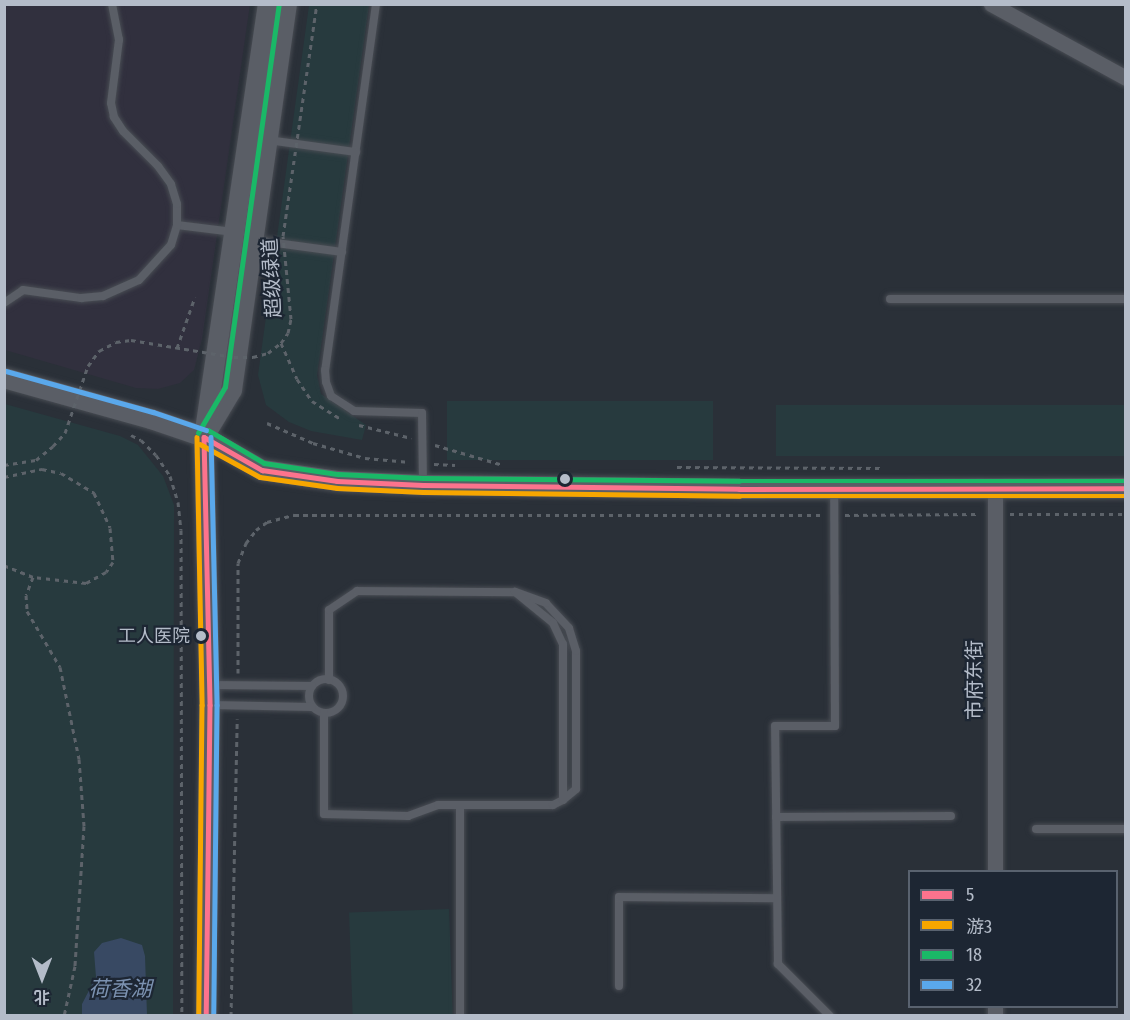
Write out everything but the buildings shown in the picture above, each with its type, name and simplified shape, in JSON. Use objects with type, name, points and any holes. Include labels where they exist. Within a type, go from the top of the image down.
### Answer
[{"type":"street","points":[[207,1016],[210,685],[204,437],[232,390],[244,236],[268,4]]},
{"type":"street","points":[[244,236],[268,140],[287,4]]},
{"type":"street","points":[[991,4],[1125,78]]},
{"type":"street","points":[[4,378],[151,419],[204,437],[262,470],[336,482],[423,486],[834,489],[1125,488]]},
{"type":"street","name":"市府东街","points":[[995,489],[995,870]]},
{"type":"lane","points":[[4,303],[23,290],[81,298],[102,296],[139,280],[171,245],[177,225],[177,204],[171,184],[158,165],[123,131],[114,117],[111,103],[119,40],[112,4]]},
{"type":"lane","points":[[376,4],[325,369],[331,396],[354,411],[422,413],[423,486]]},
{"type":"lane","points":[[268,140],[356,152]]},
{"type":"lane","points":[[177,225],[342,252]]},
{"type":"lane","points":[[890,299],[1125,299]]},
{"type":"lane","points":[[830,1016],[778,964],[775,726],[835,726],[834,489]]},
{"type":"lane","points":[[324,713],[324,814],[408,816],[438,805],[553,805],[576,789],[576,651],[569,628],[546,603],[515,592],[357,591],[329,609],[329,680]]},
{"type":"lane","points":[[515,592],[553,623],[563,644],[563,800]]},
{"type":"lane","points":[[210,705],[312,706],[324,713],[335,711],[342,702],[339,685],[329,680],[320,680],[312,686],[308,696],[312,706]]},
{"type":"lane","points":[[210,685],[312,686]]},
{"type":"lane","points":[[459,805],[460,1016]]},
{"type":"lane","points":[[777,817],[951,816]]},
{"type":"lane","points":[[1036,829],[1125,829]]},
{"type":"lane","points":[[619,986],[620,897],[777,898]]},
{"type":"path","name":"超级绿道","points":[[4,465],[36,460],[65,433],[88,366],[99,351],[116,342],[130,340],[234,357],[253,357],[268,353],[281,344],[288,333],[291,319],[283,236],[316,4]]},
{"type":"path","points":[[177,348],[195,297]]},
{"type":"path","points":[[281,344],[297,379],[312,400],[335,417],[345,421]]},
{"type":"path","points":[[60,413],[71,416]]},
{"type":"path","points":[[267,423],[313,443],[365,458],[465,465]]},
{"type":"path","points":[[127,432],[141,440],[156,455],[170,477],[178,502],[181,530],[182,1016]]},
{"type":"path","points":[[486,466],[508,467]]},
{"type":"path","points":[[669,467],[891,468]]},
{"type":"path","points":[[4,477],[42,469],[61,473],[94,493],[110,528],[113,562],[106,572],[86,583],[33,577],[4,566]]},
{"type":"path","points":[[33,577],[26,595],[27,611],[60,668],[79,759],[84,826],[75,966],[64,1016]]},
{"type":"shaded area","points":[[4,5],[250,5],[202,339],[194,370],[180,383],[158,389],[136,388],[5,350]]},
{"type":"green space","points":[[309,5],[369,5],[317,375],[321,394],[366,425],[362,440],[311,431],[289,422],[266,405],[258,375]]},
{"type":"green space","points":[[447,401],[713,401],[713,460],[447,460]]},
{"type":"green space","points":[[5,404],[120,436],[138,445],[163,476],[174,505],[173,1015],[5,1015]]},
{"type":"green space","points":[[776,405],[1125,405],[1125,456],[776,456]]},
{"type":"green space","points":[[449,909],[453,1015],[353,1016],[349,912]]},
{"type":"water","name":"荷香湖","points":[[121,938],[142,945],[145,956],[147,1015],[82,1015],[82,1004],[96,977],[94,952],[102,943]]},
{"type":"transit line","name":"18","points":[[198,433],[225,387],[279,4]]},
{"type":"transit line","name":"32","points":[[6,371],[153,412],[206,430]]},
{"type":"transit line","name":"18","points":[[208,430],[264,463],[338,474],[423,478],[739,481],[1126,481]]},
{"type":"transit line","name":"游3","points":[[197,437],[202,705],[199,1016]]},
{"type":"transit line","name":"5","points":[[204,437],[262,470],[337,481],[423,485],[739,489],[1126,488]]},
{"type":"transit line","name":"5","points":[[204,437],[210,705],[206,1016]]},
{"type":"transit line","name":"32","points":[[211,437],[217,705],[214,1016]]},
{"type":"transit line","name":"游3","points":[[200,444],[260,477],[337,488],[423,492],[739,496],[1126,496]]},
{"type":"place","name":"工人医院","points":[[201,636]]}]
